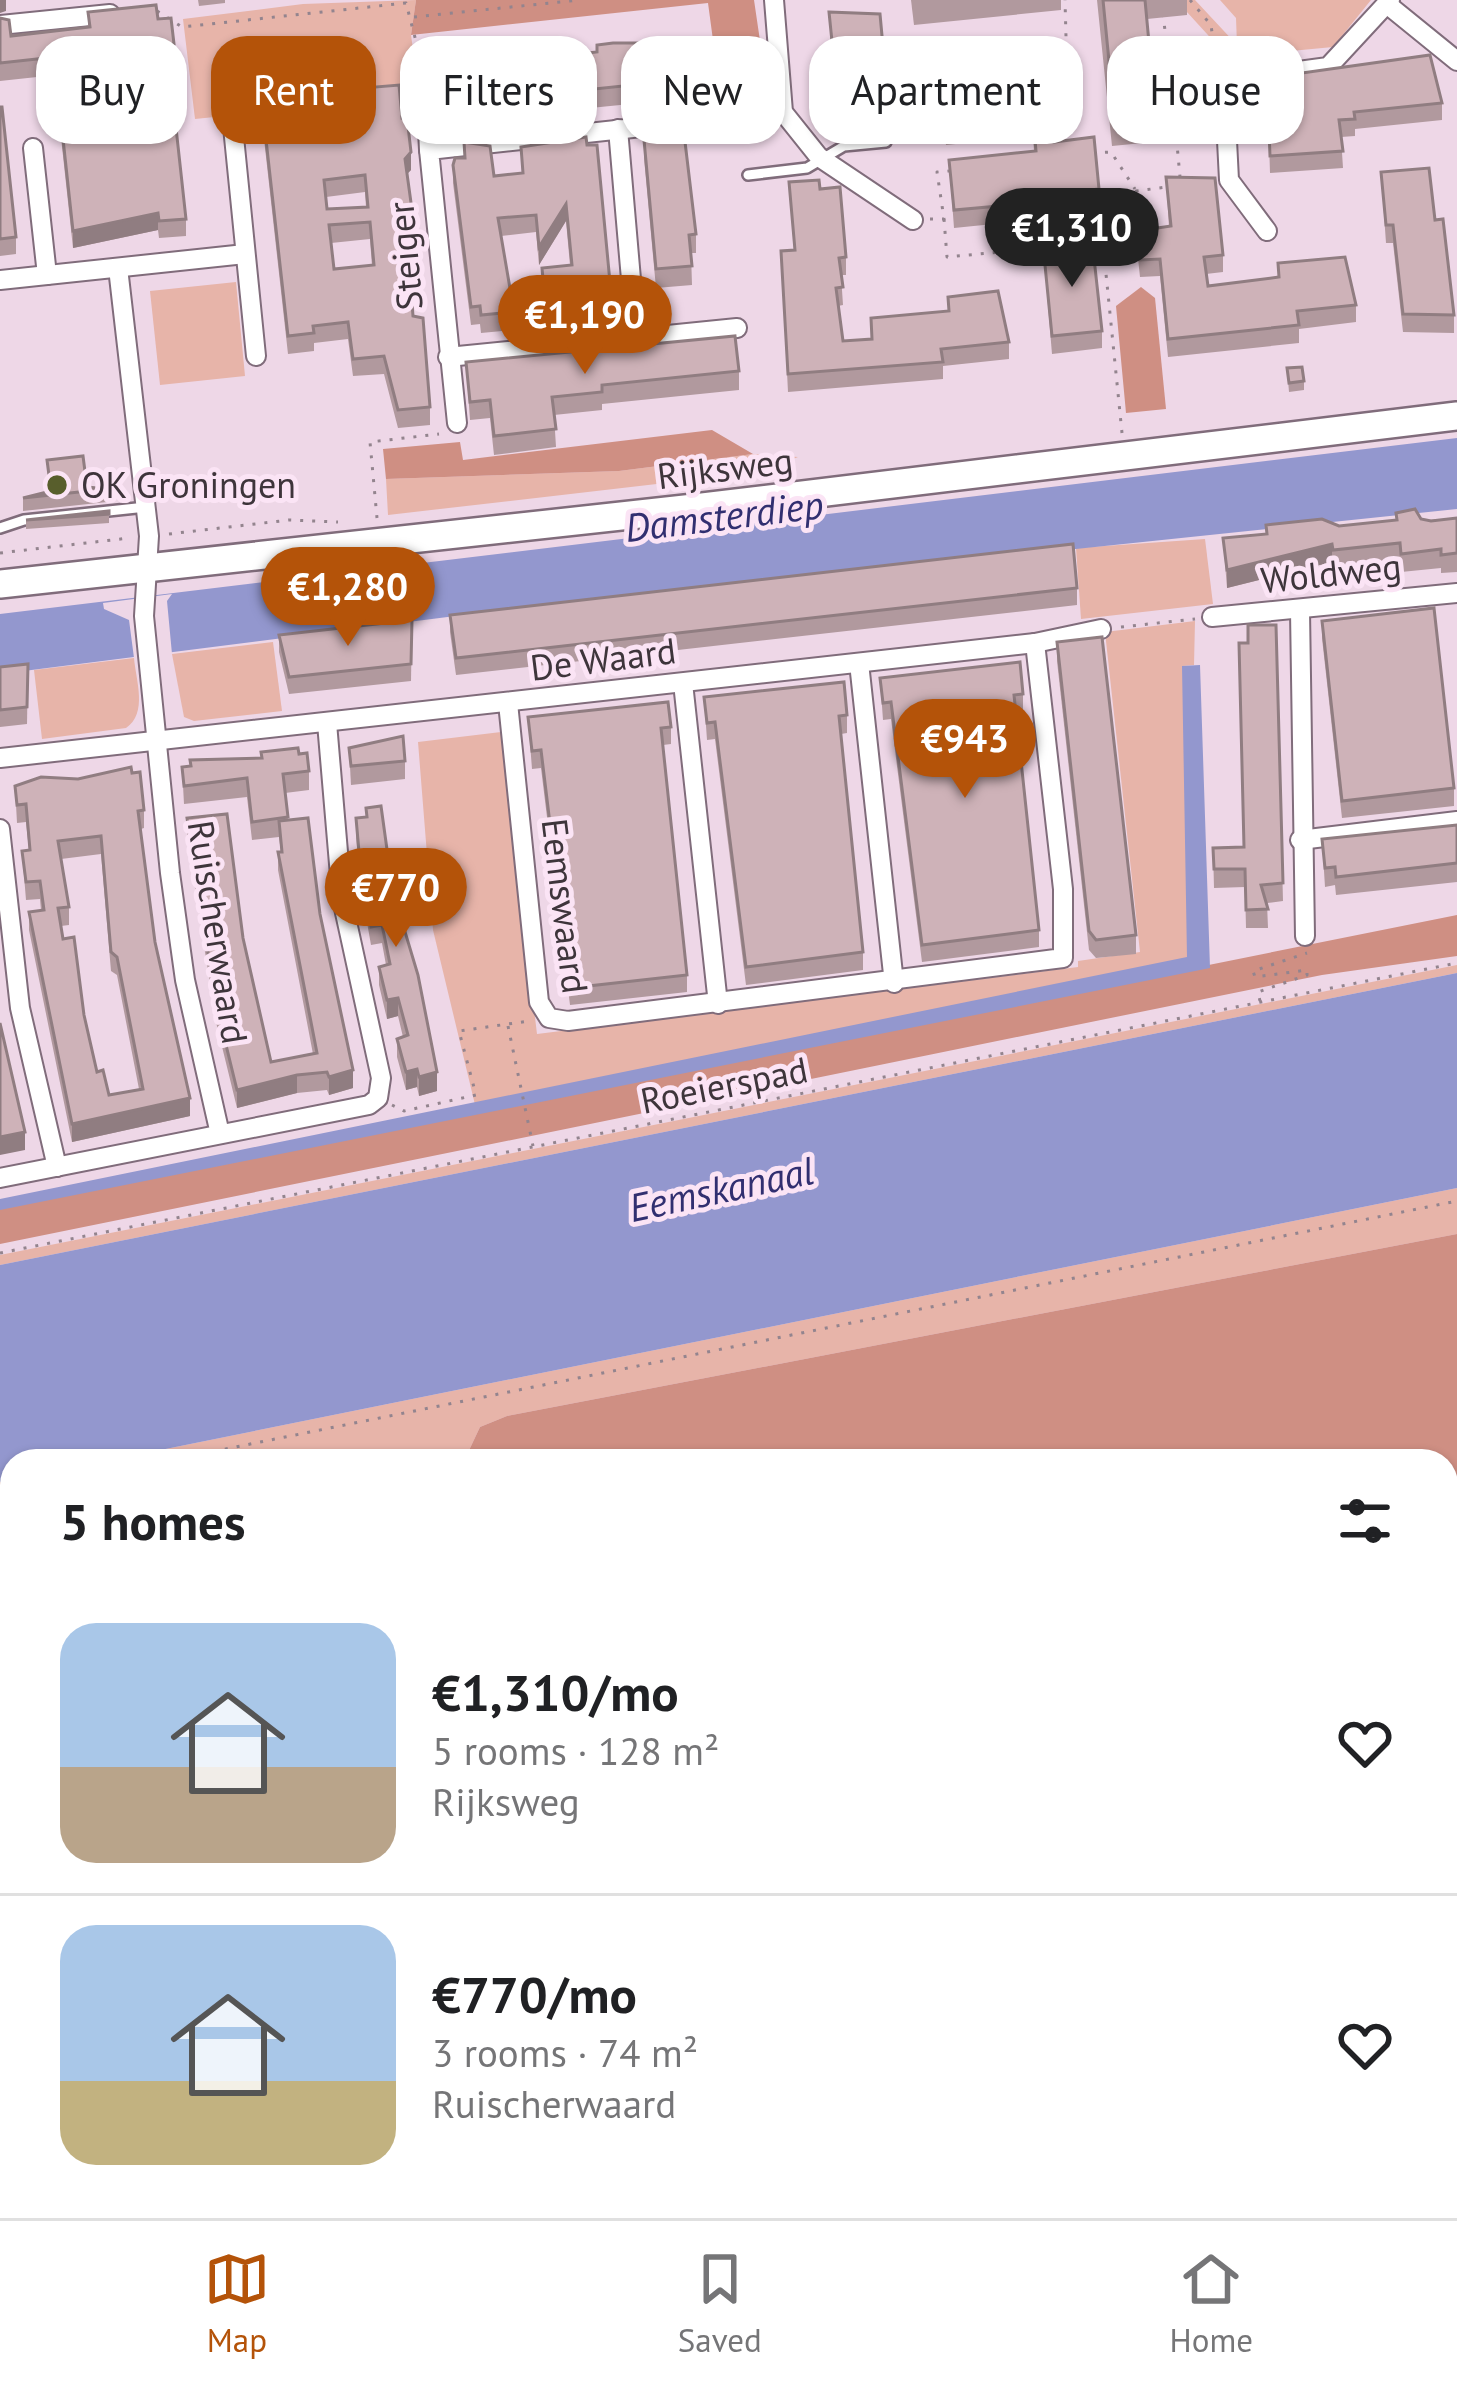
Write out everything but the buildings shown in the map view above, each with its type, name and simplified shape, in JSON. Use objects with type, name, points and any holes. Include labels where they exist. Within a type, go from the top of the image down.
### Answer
[{"type":"main road","name":"Rijksweg","points":[[0,584],[648,514],[1457,416]]},
{"type":"street","points":[[773,0],[776,36]]},
{"type":"street","points":[[1267,232],[1229,180],[1224,81],[1328,67],[1389,2],[1457,61]]},
{"type":"street","points":[[0,26],[155,10]]},
{"type":"street","points":[[785,115],[819,158],[913,220]]},
{"type":"street","points":[[618,129],[636,337]]},
{"type":"street","name":"Steiger","points":[[429,150],[621,129]]},
{"type":"street","points":[[234,144],[256,356]]},
{"type":"street","name":"Steiger","points":[[429,144],[457,423]]},
{"type":"street","points":[[33,148],[47,275]]},
{"type":"street","points":[[0,280],[245,254]]},
{"type":"street","points":[[118,268],[146,507]]},
{"type":"street","name":"Steiger","points":[[448,357],[737,328]]},
{"type":"street","name":"Ruischerwaard","points":[[146,507],[148,657],[185,980],[220,1134]]},
{"type":"street","points":[[1456,593],[1457,608]]},
{"type":"street","name":"Woldweg","points":[[1212,617],[1456,593]]},
{"type":"street","points":[[1300,611],[1305,936]]},
{"type":"street","name":"De Waard","points":[[0,758],[1035,643],[1101,628]]},
{"type":"street","name":"Eemswaard","points":[[508,703],[539,1002],[549,1018],[718,1004],[1057,962],[1066,951],[1035,643]]},
{"type":"street","points":[[859,663],[894,983]]},
{"type":"street","points":[[683,683],[718,1004]]},
{"type":"street","points":[[0,1178],[370,1105],[378,1098],[381,1078],[342,899],[327,723]]},
{"type":"street","points":[[1300,840],[1457,821]]},
{"type":"street","points":[[0,829],[20,1008],[56,1167]]},
{"type":"lane","points":[[748,175],[807,168],[844,146],[865,144]]},
{"type":"lane","points":[[0,528],[24,520],[146,507]]},
{"type":"path","points":[[412,17],[579,0]]},
{"type":"path","points":[[1063,148],[1055,56],[1066,37],[1065,0]]},
{"type":"path","points":[[1162,0],[1166,36]]},
{"type":"path","points":[[1190,0],[1211,25],[1212,36]]},
{"type":"path","points":[[155,10],[182,27],[406,3],[416,36]]},
{"type":"path","points":[[1176,144],[1180,186]]},
{"type":"path","points":[[1087,153],[1111,152],[1136,190]]},
{"type":"path","points":[[959,170],[937,172],[946,257],[1033,249],[1060,236],[1106,236]]},
{"type":"path","points":[[1136,190],[1173,187]]},
{"type":"path","points":[[1122,436],[1106,290],[1106,236],[1136,190]]},
{"type":"path","points":[[913,220],[944,219]]},
{"type":"path","points":[[361,521],[377,520],[370,442],[450,433],[457,423]]},
{"type":"path","points":[[0,553],[290,520],[345,522]]},
{"type":"path","points":[[1101,628],[1212,617]]},
{"type":"path","points":[[1260,1003],[1258,992],[1307,975],[1307,970],[1255,977],[1253,971],[1304,957],[1305,936]]},
{"type":"path","name":"Roeierspad","points":[[0,1253],[1457,963]]},
{"type":"path","points":[[378,1098],[404,1111],[476,1095],[459,1030],[549,1018]]},
{"type":"path","points":[[508,1024],[533,1147]]},
{"type":"path","points":[[226,1449],[1457,1202]]},
{"type":"shaded area","points":[[416,0],[411,36],[400,36],[400,86],[376,89],[376,36],[211,36],[211,117],[195,119],[183,19],[303,4]]},
{"type":"shaded area","points":[[416,0],[754,0],[759,36],[712,36],[708,3],[411,35]]},
{"type":"shaded area","points":[[1176,0],[1195,0],[1229,36],[1209,36]]},
{"type":"shaded area","points":[[1220,0],[1371,0],[1333,47],[1304,50],[1304,36],[1237,36],[1236,18]]},
{"type":"shaded area","points":[[236,282],[245,376],[160,385],[150,291]]},
{"type":"shaded area","points":[[1141,287],[1155,298],[1166,409],[1126,413],[1116,306]]},
{"type":"shaded area","points":[[712,430],[753,454],[619,471],[386,479],[383,449],[460,442],[463,460]]},
{"type":"shaded area","points":[[753,454],[798,457],[760,472],[388,515],[386,479],[619,471]]},
{"type":"shaded area","points":[[1205,539],[1213,604],[1081,619],[1076,548]]},
{"type":"shaded area","points":[[1195,621],[1194,665],[1183,666],[1188,968],[477,1113],[433,930],[418,742],[501,732],[537,1034],[1078,967],[1078,961],[1140,952],[1105,632]]},
{"type":"shaded area","points":[[273,642],[282,711],[194,721],[184,717],[172,654]]},
{"type":"shaded area","points":[[134,658],[139,705],[133,722],[126,728],[42,739],[34,670]]},
{"type":"shaded area","points":[[1457,915],[1457,956],[1322,975],[0,1244],[0,1208]]},
{"type":"shaded area","points":[[1457,965],[1457,973],[0,1265],[0,1255]]},
{"type":"shaded area","points":[[1457,1188],[1457,1234],[507,1416],[480,1427],[470,1449],[165,1449]]},
{"type":"shaded area","points":[[1457,1234],[1457,1449],[470,1449],[480,1427],[507,1416]]},
{"type":"water","points":[[1457,438],[1457,509],[550,604],[0,674],[0,614]]},
{"type":"water","points":[[1200,665],[1210,968],[0,1210],[0,1199],[1187,957],[1182,666]]},
{"type":"water","name":"Eemskanaal","points":[[1457,973],[1457,1188],[165,1449],[0,1449],[0,1265]]},
{"type":"pier","points":[[172,594],[167,601],[172,654],[134,658],[129,620],[104,609],[103,603]]},
{"type":"place","name":"OK Groningen","points":[[57,485]]},
{"type":"water label","name":"Damsterdiep","points":[[724,516]]}]
